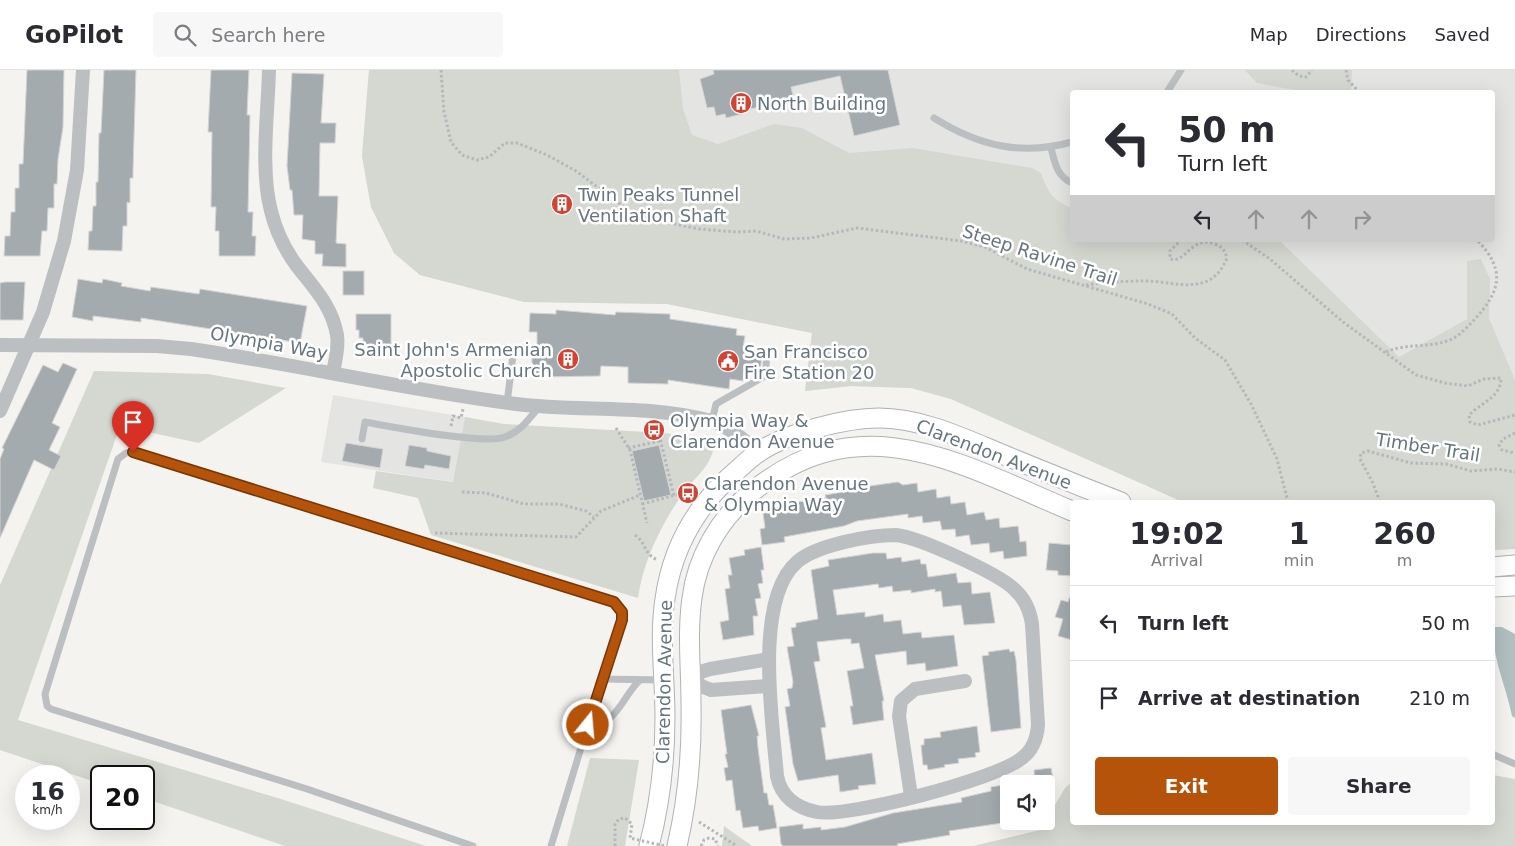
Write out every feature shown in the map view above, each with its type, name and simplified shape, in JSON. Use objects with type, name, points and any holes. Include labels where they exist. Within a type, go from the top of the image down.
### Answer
[{"type":"main road","name":"Clarendon Avenue","points":[[649,846],[661,779],[665,717],[663,638],[667,585],[685,534],[716,490],[758,452],[801,432],[837,424],[879,418],[916,423],[957,436],[1115,500]]},
{"type":"main road","name":"Clarendon Avenue","points":[[676,846],[684,810],[691,739],[690,614],[698,570],[716,533],[733,510],[750,493],[782,470],[817,455],[859,446],[885,446],[917,450],[956,463],[1070,510]]},
{"type":"main road","points":[[750,493],[758,452],[787,451],[817,455]]},
{"type":"main road","points":[[1495,567],[1515,565]]},
{"type":"main road","points":[[1495,587],[1515,586]]},
{"type":"main road","points":[[663,638],[691,675],[677,689],[665,717]]},
{"type":"street","points":[[0,411],[29,344],[54,277],[72,203],[77,170],[83,70]]},
{"type":"street","points":[[269,70],[266,174],[269,204],[278,234],[287,252],[314,284],[326,303],[334,322],[337,336],[333,373]]},
{"type":"street","name":"Olympia Way","points":[[0,345],[165,346],[226,354],[507,403],[539,407],[655,412],[712,421],[733,431],[758,452]]},
{"type":"street","points":[[879,536],[904,536],[999,578],[1017,591],[1029,609],[1032,624],[1038,725],[1033,745],[1022,759],[993,774],[962,784],[830,814],[808,810],[792,802],[783,793],[778,783],[769,686],[769,659],[777,597],[786,574],[805,556],[830,547],[879,536]]},
{"type":"street","points":[[769,659],[710,669],[691,675],[701,686],[712,690],[769,686]]},
{"type":"street","points":[[911,796],[899,716],[901,701],[915,689],[966,681]]},
{"type":"lane","points":[[1168,90],[1181,70]]},
{"type":"lane","points":[[934,118],[951,129],[1000,147],[1051,148],[1070,143]]},
{"type":"lane","points":[[1051,148],[1056,168],[1062,177],[1070,182]]},
{"type":"lane","points":[[712,421],[716,404],[766,376],[768,355]]},
{"type":"lane","points":[[507,403],[513,356]]},
{"type":"lane","points":[[362,439],[365,422],[484,440],[504,438],[523,427],[539,407]]},
{"type":"lane","points":[[473,846],[307,789],[51,709],[45,700],[45,694],[118,459],[126,453],[133,452],[408,536],[614,602],[622,612],[622,620],[551,846]]},
{"type":"lane","points":[[602,679],[639,682],[664,680]]},
{"type":"lane","points":[[588,725],[599,725],[614,715],[639,682]]},
{"type":"lane","points":[[1495,755],[1515,764]]},
{"type":"path","name":"Steep Ravine Trail","points":[[441,70],[444,112],[451,142],[462,156],[476,160],[488,157],[505,143],[517,143],[547,155],[576,171],[628,210],[645,218],[700,229],[736,232],[756,231],[784,239],[811,238],[857,228],[961,241],[985,247],[1027,269],[1148,304],[1172,314],[1195,338],[1225,360],[1251,404],[1277,459],[1287,500]]},
{"type":"path","points":[[1292,70],[1299,76],[1306,77],[1312,70]]},
{"type":"path","points":[[1346,70],[1348,80],[1357,90]]},
{"type":"path","points":[[1083,285],[1121,281],[1151,282],[1183,287],[1199,285],[1224,265],[1228,258],[1225,250],[1220,246],[1206,242],[1198,243],[1179,258],[1170,259],[1170,251],[1179,242]]},
{"type":"path","points":[[1245,242],[1270,259],[1343,322],[1386,352],[1399,365],[1430,380],[1468,386],[1484,379],[1501,378],[1501,386],[1496,393],[1469,415],[1470,422],[1478,425],[1502,416],[1515,415]]},
{"type":"path","points":[[1386,352],[1401,346],[1427,346],[1449,341],[1463,332],[1490,301],[1496,287],[1494,262],[1479,242]]},
{"type":"path","points":[[616,428],[628,448],[647,523]]},
{"type":"path","points":[[658,430],[674,496]]},
{"type":"path","points":[[1515,433],[1502,439],[1499,445],[1502,450],[1515,452]]},
{"type":"path","points":[[628,448],[660,441]]},
{"type":"path","name":"Timber Trail","points":[[1379,500],[1372,481],[1360,459],[1361,453],[1368,451],[1411,463],[1446,464],[1471,471],[1498,469],[1515,472]]},
{"type":"path","points":[[642,504],[691,491]]},
{"type":"path","points":[[462,492],[486,493],[524,504],[559,504],[586,511],[594,517]]},
{"type":"path","points":[[408,536],[412,532],[570,538],[579,535],[594,517],[609,506],[640,495]]},
{"type":"path","points":[[635,535],[643,543],[650,557],[656,560]]},
{"type":"path","points":[[684,810],[737,846]]},
{"type":"path","points":[[615,846],[615,824],[624,818],[632,824],[630,838],[665,846]]},
{"type":"path","points":[[701,846],[704,840],[710,838],[715,840],[718,846]]},
{"type":"shaded area","points":[[369,70],[1515,70],[1515,549],[1495,550],[1495,500],[1178,500],[951,399],[911,388],[851,386],[805,391],[812,333],[667,304],[524,302],[420,275],[394,253],[371,207],[362,156]]},
{"type":"shaded area","points":[[369,70],[679,70],[683,109],[692,135],[718,144],[774,124],[802,128],[849,153],[913,148],[1032,168],[1041,173],[1052,195],[1060,203],[1070,207],[1070,242],[1281,242],[1399,357],[1467,319],[1467,261],[1481,259],[1490,279],[1489,318],[1515,380],[1515,549],[1495,550],[1495,500],[1178,500],[951,399],[911,388],[851,386],[805,391],[812,333],[667,304],[524,302],[420,275],[394,253],[371,207],[362,156]]},
{"type":"shaded area","points":[[1245,70],[1352,70],[1351,90],[1294,90],[1257,83]]},
{"type":"shaded area","points":[[94,371],[208,374],[286,388],[199,443],[120,426],[18,720],[281,799],[426,846],[285,846],[155,802],[155,765],[90,765],[90,780],[80,777],[80,765],[45,765],[0,750],[0,585]]},
{"type":"shaded area","points":[[333,395],[465,417],[454,482],[321,462]]},
{"type":"shaded area","points":[[465,417],[504,424],[665,433],[703,439],[714,446],[709,461],[685,490],[659,532],[648,558],[638,598],[431,535],[418,498],[373,488],[376,471],[453,482]]},
{"type":"shaded area","points":[[1495,627],[1502,627],[1515,634],[1515,718],[1512,716],[1497,661]]},
{"type":"shaded area","points":[[590,758],[639,760],[625,846],[567,846]]},
{"type":"shaded area","points":[[1495,775],[1515,779],[1515,846],[973,846],[1040,830],[1055,830],[1055,805],[1065,788],[1070,784],[1070,825],[1495,825]]},
{"type":"shaded area","points":[[724,826],[752,846],[722,846]]},
{"type":"building","points":[[27,70],[64,70],[63,127],[58,159],[57,184],[54,184],[54,208],[48,208],[47,231],[42,231],[40,256],[4,256],[5,236],[10,236],[11,212],[15,212],[15,188],[19,188],[19,164],[23,164]]},
{"type":"building","points":[[104,70],[136,70],[133,178],[130,178],[130,203],[127,202],[127,226],[123,226],[122,251],[88,250],[89,231],[92,231],[93,206],[96,206]]},
{"type":"building","points":[[211,70],[249,70],[247,115],[250,115],[248,212],[253,212],[252,236],[256,236],[255,256],[219,256],[219,231],[215,231],[216,207],[211,207],[212,132],[208,132]]},
{"type":"building","name":"North Building","points":[[713,70],[888,70],[900,125],[854,136],[840,76],[791,87],[794,99],[746,110],[746,113],[726,118],[725,114],[716,116],[714,107],[707,108],[700,79],[714,74]]},
{"type":"building","points":[[292,73],[324,74],[321,123],[336,123],[335,143],[320,143],[319,196],[338,196],[336,243],[346,244],[346,267],[322,266],[323,254],[315,254],[315,241],[302,239],[303,215],[294,215],[292,190],[290,190],[287,166]]},
{"type":"building","name":"Twin Peaks Tunnel Ventilation Shaft","points":[[559,197],[565,197],[569,204],[565,211],[559,211],[555,207],[555,201]]},
{"type":"building","points":[[343,271],[364,271],[364,295],[343,295]]},
{"type":"building","points":[[78,279],[102,283],[103,279],[122,283],[121,286],[150,291],[151,287],[199,294],[200,289],[307,306],[300,343],[141,318],[141,322],[93,316],[93,321],[72,317]]},
{"type":"building","points":[[25,282],[23,320],[0,320],[0,283]]},
{"type":"building","points":[[556,310],[615,315],[616,312],[670,314],[670,319],[737,329],[736,335],[745,336],[743,347],[765,350],[762,354],[760,373],[744,371],[743,381],[730,379],[729,389],[668,380],[668,384],[628,383],[628,367],[601,366],[600,376],[536,377],[536,367],[532,363],[532,354],[537,350],[537,332],[529,332],[530,313],[556,314]]},
{"type":"building","points":[[356,314],[391,314],[391,353],[363,350],[363,338],[359,338],[359,330],[356,330]]},
{"type":"building","points":[[63,363],[77,369],[52,423],[60,427],[49,450],[61,456],[54,470],[34,460],[0,538],[0,459],[4,449],[2,448],[43,365],[58,372]]},
{"type":"building","points":[[346,443],[383,449],[380,468],[342,461]]},
{"type":"building","points":[[409,445],[427,448],[427,451],[451,456],[449,469],[425,465],[424,469],[405,466]]},
{"type":"building","points":[[659,445],[671,495],[644,501],[632,451]]},
{"type":"building","points":[[898,482],[903,485],[917,483],[918,492],[936,489],[937,498],[950,496],[951,504],[965,502],[967,515],[984,512],[986,520],[999,518],[1000,528],[1018,526],[1020,542],[1026,541],[1027,556],[1004,559],[1003,551],[990,553],[989,543],[971,545],[969,535],[956,537],[955,529],[942,530],[940,521],[923,523],[922,516],[908,518],[908,514],[857,521],[844,526],[784,537],[785,542],[762,545],[760,529],[765,528],[763,513],[781,510],[780,508],[785,507],[784,504],[826,498],[825,495],[855,490],[855,488]]},
{"type":"building","points":[[1049,543],[1070,545],[1070,576],[1058,575],[1058,571],[1046,570]]},
{"type":"building","points":[[761,547],[764,570],[761,570],[763,583],[758,584],[761,598],[755,599],[758,616],[753,616],[754,635],[723,640],[720,622],[729,620],[725,589],[730,588],[728,575],[732,575],[729,558],[745,555],[744,550]]},
{"type":"building","points":[[873,553],[886,553],[887,559],[901,557],[902,562],[920,559],[921,564],[926,564],[928,577],[956,573],[958,583],[971,582],[972,594],[990,592],[995,623],[964,625],[961,605],[943,607],[941,591],[935,592],[935,589],[911,593],[911,590],[893,592],[892,586],[879,588],[878,584],[833,590],[837,615],[865,612],[865,617],[883,614],[884,622],[901,620],[903,634],[921,632],[922,638],[954,635],[958,666],[926,671],[925,663],[907,665],[906,651],[875,655],[884,701],[882,701],[884,720],[853,725],[850,706],[853,706],[847,671],[864,668],[859,643],[851,644],[851,639],[817,642],[820,661],[814,662],[826,727],[821,728],[826,760],[872,753],[876,784],[858,786],[859,789],[840,792],[838,775],[798,781],[793,764],[785,707],[790,706],[787,689],[792,688],[793,682],[787,647],[794,646],[791,628],[796,627],[796,623],[818,619],[811,570],[829,566],[828,560]]},
{"type":"building","points":[[1070,598],[1070,639],[1058,636],[1063,619],[1055,617],[1061,600],[1068,602]]},
{"type":"building","points":[[1009,649],[1010,652],[1014,651],[1016,660],[1021,728],[991,732],[982,656],[989,655],[988,652]]},
{"type":"building","points":[[751,705],[759,736],[757,736],[758,748],[764,793],[767,793],[769,805],[773,805],[777,828],[759,831],[758,826],[743,828],[740,810],[736,811],[732,780],[726,781],[724,768],[728,767],[721,710]]},
{"type":"building","points":[[977,726],[980,752],[975,753],[976,757],[958,759],[959,763],[928,770],[927,765],[923,765],[921,745],[924,745],[924,739],[941,737],[940,732]]},
{"type":"building","points":[[1051,768],[1052,775],[1034,775],[1034,770]]},
{"type":"building","points":[[1000,786],[1000,823],[949,831],[950,835],[897,844],[898,846],[783,846],[781,844],[779,827],[803,824],[803,829],[821,827],[821,830],[845,827],[893,813],[962,802],[961,798],[991,791],[991,787]]},
{"type":"place","name":"North Building","points":[[741,103]]},
{"type":"place","name":"Twin Peaks Tunnel Ventilation Shaft","points":[[562,204]]},
{"type":"place","name":"Saint John's Armenian Apostolic Church","points":[[568,359]]},
{"type":"place","name":"San Francisco Fire Station 20","points":[[728,361]]},
{"type":"place","name":"Olympia Way & Clarendon Avenue","points":[[654,430]]},
{"type":"place","name":"Clarendon Avenue & Olympia Way","points":[[688,493]]},
{"type":"route","points":[[133,452],[408,536],[614,602],[622,612],[622,620],[588,725]]}]
